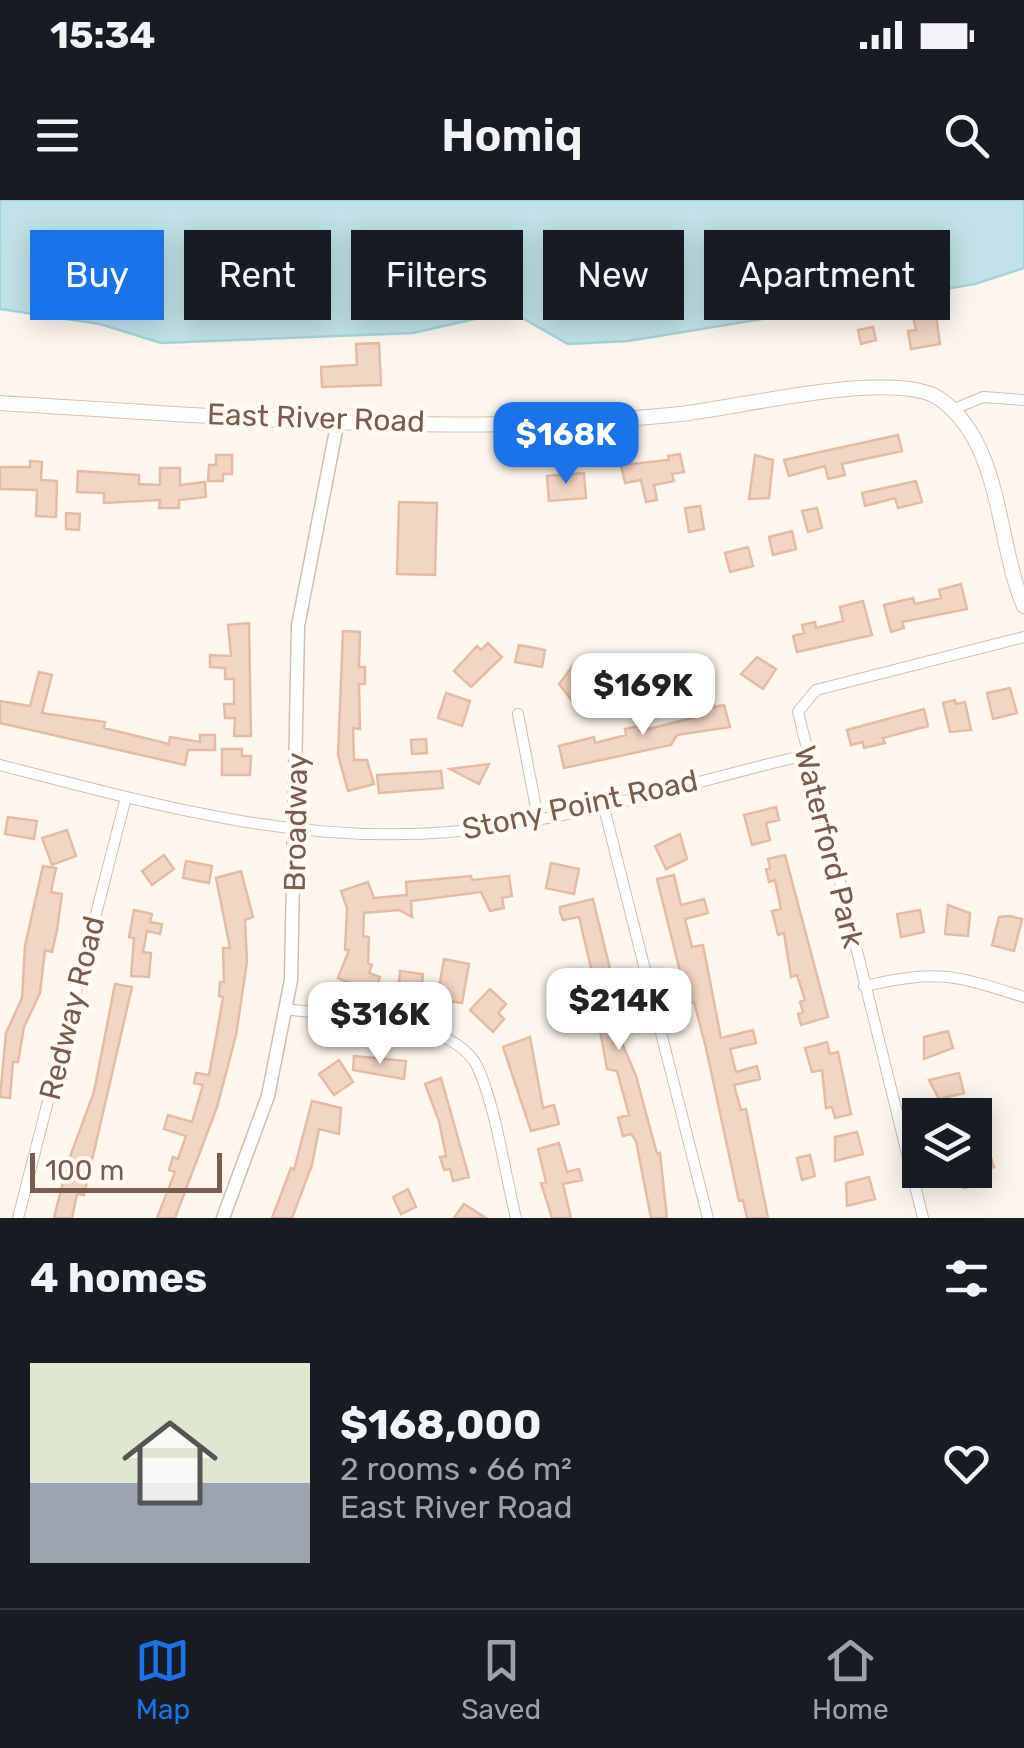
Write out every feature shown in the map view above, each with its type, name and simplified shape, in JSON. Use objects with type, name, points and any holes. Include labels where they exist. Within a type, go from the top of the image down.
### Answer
[{"type":"main road","name":"East River Road","points":[[0,404],[515,424],[643,418],[883,386],[928,392],[952,410]]},
{"type":"main road","points":[[952,410],[980,453],[1024,606]]},
{"type":"street","points":[[952,410],[983,397],[1024,400]]},
{"type":"street","name":"Broadway","points":[[223,1218],[268,1096],[286,1010],[295,918],[298,626],[338,420]]},
{"type":"street","name":"Waterford Park","points":[[923,1218],[797,719],[809,694],[1024,637]]},
{"type":"street","points":[[518,714],[538,818]]},
{"type":"street","name":"Stony Point Road","points":[[0,766],[190,814],[296,830],[434,833],[538,818],[805,755]]},
{"type":"street","name":"Redway Road","points":[[18,1218],[126,798]]},
{"type":"street","points":[[603,804],[708,1218]]},
{"type":"street","name":"Waterford Park","points":[[864,986],[915,975],[949,974],[1024,997]]},
{"type":"street","points":[[286,1010],[432,1030],[460,1045],[478,1069],[516,1218]]},
{"type":"water","points":[[0,200],[1024,200],[1024,268],[950,288],[950,230],[704,230],[704,320],[756,320],[628,341],[568,344],[523,318],[523,230],[351,230],[351,320],[470,320],[413,333],[161,343],[73,320],[164,320],[164,230],[30,230],[30,314],[0,309]]},
{"type":"building","points":[[914,320],[937,320],[940,344],[911,349],[908,331],[916,330]]},
{"type":"building","points":[[873,327],[876,340],[861,344],[858,330]]},
{"type":"building","points":[[379,343],[381,385],[322,387],[321,367],[357,365],[356,344]]},
{"type":"building","points":[[898,435],[902,451],[842,464],[845,475],[828,479],[825,466],[789,476],[784,460]]},
{"type":"building","points":[[680,454],[684,472],[672,474],[674,481],[654,485],[657,500],[646,502],[641,480],[625,483],[621,465],[669,460],[668,456]]},
{"type":"building","points":[[216,455],[232,455],[232,474],[223,474],[223,481],[208,481],[209,465],[216,465]]},
{"type":"building","points":[[755,455],[773,460],[769,498],[749,499]]},
{"type":"building","points":[[30,461],[42,462],[41,480],[57,481],[56,517],[36,516],[37,490],[0,489],[0,467],[30,467]]},
{"type":"building","points":[[160,468],[180,468],[180,485],[205,482],[206,497],[179,500],[179,508],[159,508],[160,500],[104,503],[104,493],[77,492],[78,471],[139,475],[139,484],[160,485]]},
{"type":"building","points":[[584,473],[586,498],[549,501],[547,476]]},
{"type":"building","points":[[916,481],[922,502],[898,508],[895,498],[865,506],[862,493]]},
{"type":"building","points":[[399,502],[437,503],[435,575],[397,574]]},
{"type":"building","points":[[700,506],[704,529],[689,532],[685,508]]},
{"type":"building","points":[[817,508],[822,528],[808,532],[802,511]]},
{"type":"building","points":[[66,513],[80,514],[79,530],[66,529]]},
{"type":"building","points":[[792,531],[796,549],[773,555],[769,537]]},
{"type":"building","points":[[748,547],[753,566],[730,572],[725,553]]},
{"type":"building","points":[[961,584],[967,609],[902,622],[904,628],[891,632],[884,605],[913,598],[915,604],[941,598],[939,590]]},
{"type":"building","points":[[863,601],[872,635],[797,652],[793,636],[804,633],[802,625],[815,622],[816,628],[843,621],[840,607]]},
{"type":"building","points":[[249,623],[251,736],[234,736],[235,718],[225,718],[224,704],[234,704],[234,679],[225,679],[225,668],[210,667],[210,655],[231,656],[228,625]]},
{"type":"building","points":[[343,631],[360,632],[359,667],[365,667],[365,684],[359,684],[360,729],[353,728],[354,760],[367,760],[374,784],[348,791],[338,755]]},
{"type":"building","points":[[488,643],[502,657],[471,687],[454,671],[477,646],[481,650]]},
{"type":"building","points":[[519,645],[545,650],[542,667],[515,662]]},
{"type":"building","points":[[757,657],[776,669],[763,689],[741,674]]},
{"type":"building","points":[[572,667],[586,691],[573,702],[559,684]]},
{"type":"building","points":[[39,672],[52,675],[42,713],[105,722],[104,728],[169,744],[170,737],[200,742],[200,735],[215,735],[215,750],[188,750],[185,765],[0,723],[0,701],[30,706]]},
{"type":"building","points":[[1010,688],[1017,713],[993,719],[987,693]]},
{"type":"building","points":[[446,693],[470,701],[462,726],[438,718]]},
{"type":"building","points":[[955,700],[956,704],[965,702],[971,730],[950,732],[943,703]]},
{"type":"building","points":[[713,701],[714,707],[724,705],[730,727],[677,735],[671,745],[564,768],[559,746],[594,737],[595,743],[626,735],[625,729],[639,726],[640,731],[692,718],[703,712],[701,704]]},
{"type":"building","points":[[924,709],[928,726],[883,738],[885,743],[864,748],[863,742],[851,745],[847,730]]},
{"type":"building","points":[[426,739],[427,753],[412,754],[411,740]]},
{"type":"building","points":[[222,749],[242,749],[242,756],[251,756],[250,775],[222,775]]},
{"type":"building","points":[[489,764],[479,784],[450,769]]},
{"type":"building","points":[[441,771],[443,788],[379,793],[377,775]]},
{"type":"building","points":[[776,807],[779,820],[766,823],[770,840],[752,845],[744,815]]},
{"type":"building","points":[[8,817],[37,821],[34,839],[5,834]]},
{"type":"building","points":[[67,830],[76,856],[52,865],[42,838]]},
{"type":"building","points":[[680,834],[687,859],[666,869],[655,846]]},
{"type":"building","points":[[164,855],[174,869],[152,885],[142,871]]},
{"type":"building","points":[[785,855],[828,1017],[801,1025],[798,1014],[803,1012],[800,1002],[805,1000],[797,975],[791,977],[784,933],[778,935],[772,911],[781,909],[775,880],[769,882],[766,869],[770,868],[768,859]]},
{"type":"building","points":[[186,861],[212,866],[209,883],[183,878]]},
{"type":"building","points":[[551,863],[579,869],[574,894],[546,888]]},
{"type":"building","points":[[43,866],[56,868],[51,892],[62,894],[57,930],[52,952],[45,950],[40,993],[24,1027],[18,1062],[13,1062],[10,1098],[0,1097],[6,1033],[22,998],[25,946]]},
{"type":"building","points":[[241,871],[253,917],[245,920],[247,962],[236,1035],[217,1107],[175,1218],[157,1218],[175,1172],[169,1170],[173,1157],[178,1159],[186,1136],[164,1129],[168,1115],[192,1122],[203,1085],[194,1083],[196,1073],[209,1075],[217,1032],[223,997],[219,996],[220,982],[224,982],[223,948],[230,948],[216,878]]},
{"type":"building","points":[[674,875],[681,905],[704,899],[708,913],[685,919],[692,947],[703,945],[721,1038],[753,1030],[756,1043],[730,1049],[736,1072],[757,1066],[760,1079],[734,1085],[741,1110],[746,1109],[768,1218],[747,1218],[743,1200],[739,1201],[706,1048],[694,1002],[688,1003],[657,879]]},
{"type":"building","points":[[471,876],[472,880],[509,876],[512,896],[502,898],[504,908],[490,911],[481,892],[411,901],[412,917],[399,910],[364,913],[363,936],[369,937],[368,963],[372,965],[369,973],[380,977],[374,993],[338,978],[349,950],[345,950],[347,908],[341,891],[368,882],[374,898],[407,895],[406,882]]},
{"type":"building","points":[[593,899],[617,998],[611,999],[622,1043],[636,1076],[657,1154],[660,1153],[667,1218],[651,1218],[636,1141],[631,1134],[623,1136],[618,1118],[629,1115],[617,1071],[607,1069],[595,1003],[588,1005],[581,979],[593,976],[579,917],[563,920],[560,912],[560,907]]},
{"type":"building","points":[[948,905],[970,913],[968,936],[945,934]]},
{"type":"building","points":[[134,910],[152,914],[150,922],[162,924],[160,934],[147,931],[143,952],[151,953],[149,977],[131,976],[134,938],[129,937]]},
{"type":"building","points":[[920,910],[924,932],[901,937],[897,914]]},
{"type":"building","points":[[999,917],[1022,919],[1014,951],[992,945]]},
{"type":"building","points":[[444,959],[469,964],[462,1003],[437,999]]},
{"type":"building","points":[[400,971],[423,974],[421,995],[398,993]]},
{"type":"building","points":[[115,984],[132,987],[84,1195],[77,1194],[72,1218],[54,1218],[68,1162],[94,1092]]},
{"type":"building","points":[[490,989],[506,1004],[498,1013],[504,1019],[493,1032],[470,1010]]},
{"type":"building","points":[[948,1031],[953,1048],[924,1059],[924,1037]]},
{"type":"building","points":[[530,1037],[543,1108],[554,1105],[559,1124],[531,1131],[503,1047]]},
{"type":"building","points":[[827,1042],[830,1054],[838,1052],[851,1114],[835,1118],[832,1107],[826,1108],[822,1070],[812,1072],[805,1048]]},
{"type":"building","points":[[354,1056],[406,1061],[404,1079],[353,1070]]},
{"type":"building","points":[[339,1060],[353,1082],[334,1095],[319,1074]]},
{"type":"building","points":[[959,1073],[964,1093],[938,1098],[929,1080]]},
{"type":"building","points":[[441,1078],[469,1177],[453,1181],[450,1169],[444,1170],[440,1157],[446,1156],[439,1121],[425,1084]]},
{"type":"building","points":[[312,1101],[341,1108],[339,1134],[319,1129],[312,1165],[292,1218],[272,1218],[291,1168],[294,1170]]},
{"type":"building","points":[[857,1132],[863,1154],[835,1161],[835,1137]]},
{"type":"building","points":[[559,1143],[567,1172],[579,1169],[582,1180],[563,1184],[571,1218],[552,1218],[541,1183],[546,1182],[538,1149]]},
{"type":"building","points":[[810,1155],[815,1176],[802,1180],[797,1158]]},
{"type":"building","points":[[869,1177],[875,1199],[847,1206],[846,1183]]},
{"type":"building","points":[[408,1189],[416,1207],[401,1214],[393,1197]]},
{"type":"building","points":[[464,1204],[486,1218],[454,1218]]}]
